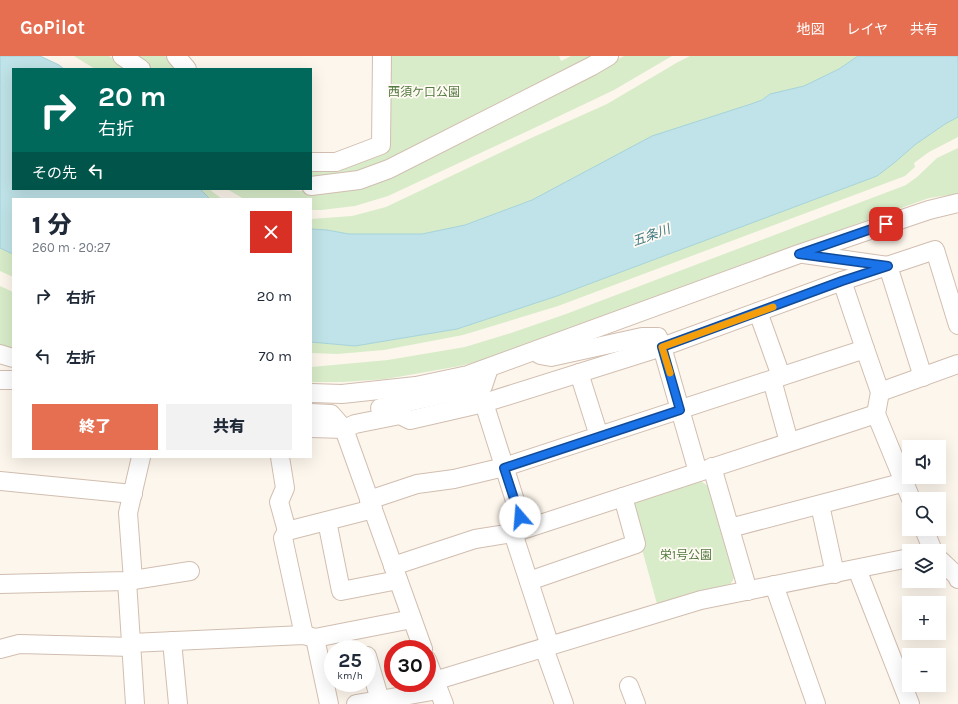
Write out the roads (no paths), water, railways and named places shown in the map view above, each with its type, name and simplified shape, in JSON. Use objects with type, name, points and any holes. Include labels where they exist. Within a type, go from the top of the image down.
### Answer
[{"type":"street","points":[[122,56],[139,68]]},
{"type":"street","points":[[176,56],[186,68]]},
{"type":"street","points":[[312,162],[336,162],[380,145],[382,56]]},
{"type":"street","points":[[312,186],[359,180],[388,168],[592,66],[609,56]]},
{"type":"street","points":[[312,393],[342,394],[416,386],[468,375],[799,254],[929,210],[958,203]]},
{"type":"street","points":[[312,428],[344,429],[355,424],[400,415],[410,420],[484,403],[662,347],[842,281],[935,250],[958,325]]},
{"type":"street","points":[[799,254],[888,266]]},
{"type":"street","points":[[888,266],[923,377]]},
{"type":"street","points":[[842,281],[880,392],[876,414],[902,475]]},
{"type":"street","points":[[758,312],[777,378],[788,442]]},
{"type":"street","points":[[528,353],[551,357],[642,337],[658,337],[680,410],[730,528],[748,591]]},
{"type":"street","points":[[286,531],[327,521],[417,484],[454,479],[504,468],[865,349]]},
{"type":"street","points":[[0,354],[12,358]]},
{"type":"street","points":[[880,392],[958,364]]},
{"type":"street","points":[[344,429],[353,414],[483,386],[489,368]]},
{"type":"street","points":[[579,373],[599,436]]},
{"type":"street","points":[[0,380],[12,380]]},
{"type":"street","points":[[484,403],[504,468],[529,581],[564,704]]},
{"type":"street","points":[[312,413],[331,414],[344,429],[420,640]]},
{"type":"street","points":[[327,521],[341,591],[395,573],[475,539],[518,531],[876,414]]},
{"type":"street","points":[[135,704],[128,514],[141,458]]},
{"type":"street","points":[[280,458],[285,488],[280,502],[286,531],[282,538],[329,704]]},
{"type":"street","points":[[0,481],[133,494]]},
{"type":"street","points":[[730,528],[902,483]]},
{"type":"street","points":[[529,581],[636,544],[623,497]]},
{"type":"street","points":[[820,505],[835,574]]},
{"type":"street","points":[[356,704],[439,692],[547,647],[701,600],[902,559]]},
{"type":"street","points":[[946,566],[958,577]]},
{"type":"street","points":[[857,569],[910,704]]},
{"type":"street","points":[[0,584],[130,580],[190,571]]},
{"type":"street","points":[[774,586],[816,704]]},
{"type":"street","points":[[0,649],[19,644],[132,645],[172,641],[310,637],[412,619]]},
{"type":"street","points":[[359,629],[362,640]]},
{"type":"street","points":[[172,641],[178,704]]},
{"type":"street","points":[[629,686],[636,704]]},
{"type":"water","points":[[0,56],[40,56],[63,68],[12,68],[12,190],[201,190],[209,198],[12,198],[12,254],[0,248]]},
{"type":"water","name":"五条川","points":[[858,56],[958,56],[958,117],[916,144],[877,176],[557,296],[457,329],[355,346],[312,342],[312,229],[349,234],[422,234],[465,225],[532,200],[652,136],[751,104],[762,100],[770,94],[804,86],[839,69]]},
{"type":"park label","name":"西須ケ口公園","points":[[424,92]]},
{"type":"park label","name":"栄1号公園","points":[[686,555]]}]
